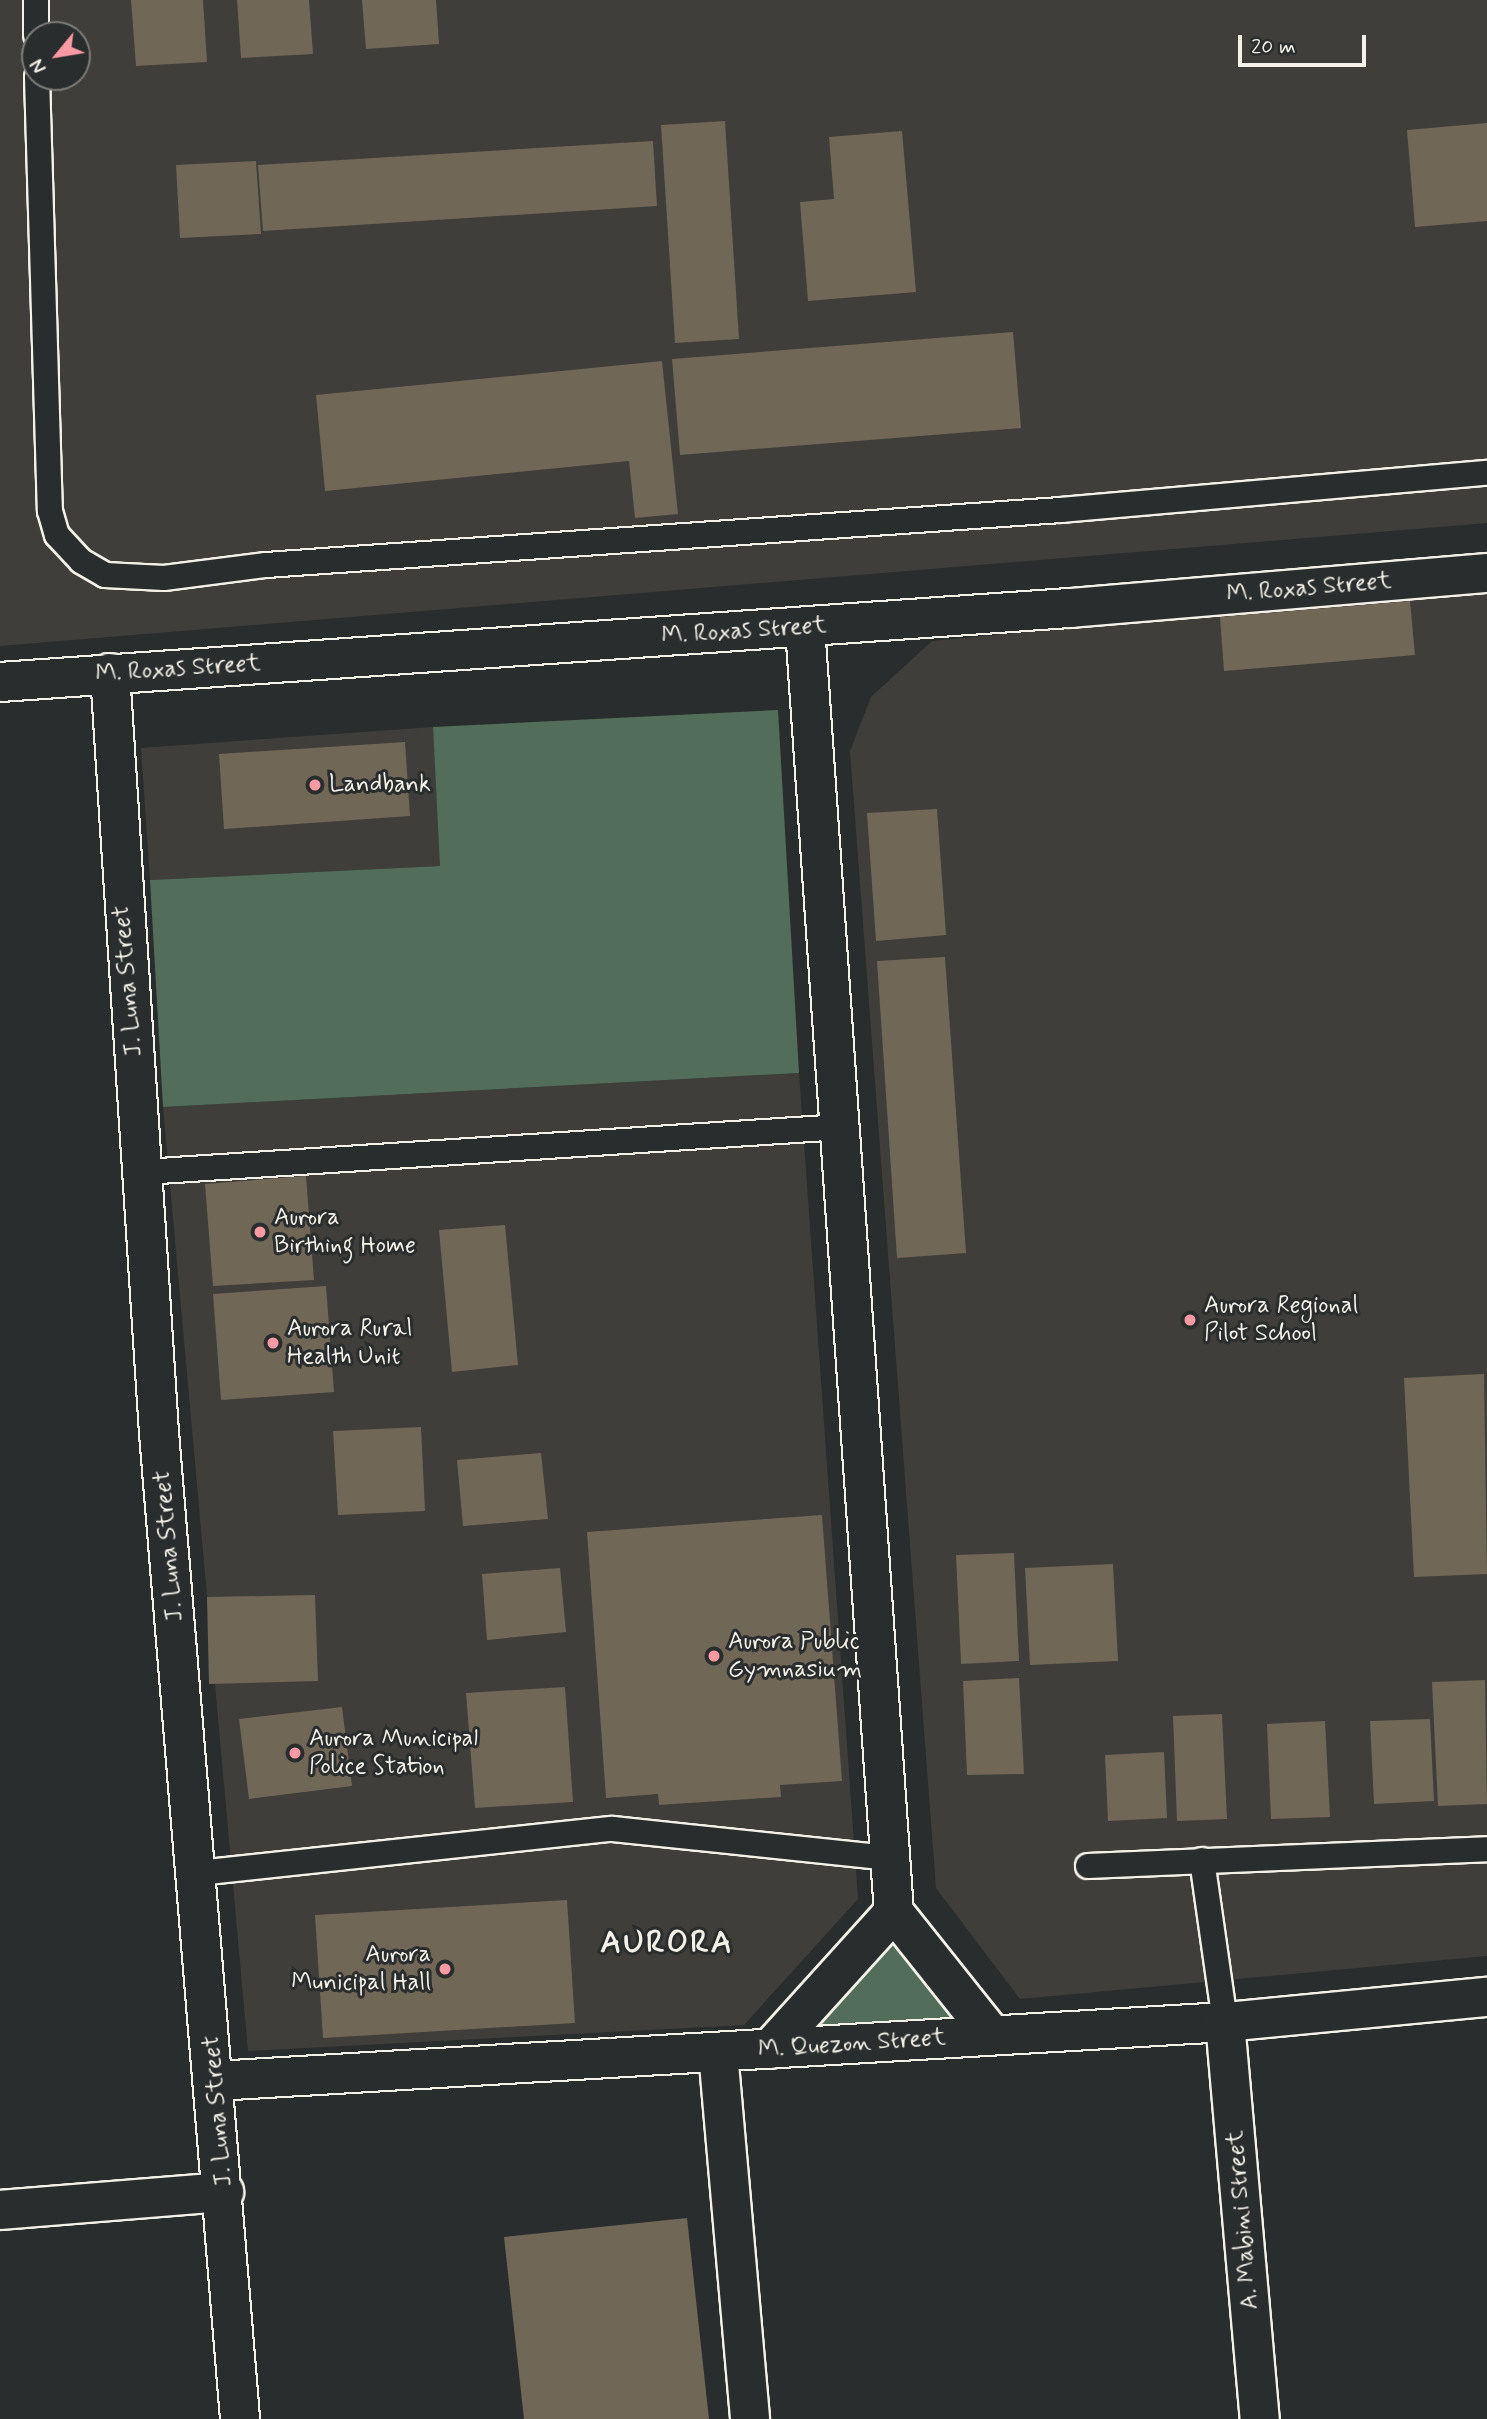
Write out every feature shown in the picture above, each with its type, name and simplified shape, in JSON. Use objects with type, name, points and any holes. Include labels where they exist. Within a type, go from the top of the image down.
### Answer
[{"type":"street","name":"M. Roxas Street","points":[[0,682],[805,627],[1487,573]]},
{"type":"street","points":[[805,627],[894,1912],[992,2035]]},
{"type":"street","name":"J. Luna Street","points":[[110,673],[122,912],[144,1172],[159,1433],[198,1873],[240,2419]]},
{"type":"street","points":[[770,2049],[894,1912]]},
{"type":"street","name":"M. Quezon Street","points":[[215,2081],[1225,2022],[1487,1997]]},
{"type":"street","name":"A. Mabini Street","points":[[1225,2022],[1260,2419]]},
{"type":"street","points":[[718,2052],[750,2419]]},
{"type":"street","points":[[0,2210],[224,2192]]},
{"type":"lane","points":[[36,0],[36,21]]},
{"type":"lane","points":[[37,91],[50,511],[57,535],[81,561],[105,575],[164,578],[266,565],[1061,510],[1487,473]]},
{"type":"lane","points":[[144,1172],[841,1127]]},
{"type":"lane","points":[[198,1873],[613,1829],[890,1858]]},
{"type":"lane","points":[[1088,1866],[1487,1849]]},
{"type":"lane","points":[[1202,1860],[1225,2022]]},
{"type":"shaded area","points":[[0,0],[1487,0],[1487,523],[0,646]]},
{"type":"shaded area","name":"Aurora Regional Pilot School","points":[[1487,588],[1487,1956],[1020,1999],[936,1888],[850,751],[871,697],[932,641]]},
{"type":"shaded area","points":[[433,727],[441,866],[150,880],[141,748]]},
{"type":"shaded area","points":[[799,1073],[858,1899],[744,2025],[248,2051],[163,1107]]},
{"type":"green space","points":[[778,710],[799,1073],[163,1107],[150,880],[440,866],[433,727]]},
{"type":"green space","points":[[896,1939],[958,2021],[811,2029]]},
{"type":"building","points":[[131,0],[203,0],[207,62],[136,66]]},
{"type":"building","points":[[237,0],[309,0],[313,54],[241,58]]},
{"type":"building","points":[[362,0],[436,0],[439,44],[366,49]]},
{"type":"building","points":[[725,121],[739,339],[675,343],[661,125]]},
{"type":"building","points":[[1487,123],[1487,221],[1415,227],[1407,130]]},
{"type":"building","points":[[902,131],[916,292],[808,301],[800,202],[834,199],[829,137]]},
{"type":"building","points":[[653,141],[657,206],[263,231],[258,165]]},
{"type":"building","points":[[256,161],[261,234],[180,238],[176,165]]},
{"type":"building","points":[[1013,332],[1021,428],[680,455],[672,359]]},
{"type":"building","points":[[662,361],[678,514],[635,518],[629,461],[325,491],[316,395]]},
{"type":"building","points":[[1410,601],[1415,655],[1224,671],[1220,617]]},
{"type":"building","name":"Landbank","points":[[405,742],[410,816],[224,829],[219,754]]},
{"type":"building","points":[[937,809],[946,935],[876,941],[867,813]]},
{"type":"building","points":[[945,957],[966,1253],[897,1258],[877,961]]},
{"type":"building","name":"Aurora Birthing Home","points":[[306,1176],[314,1280],[213,1286],[205,1184]]},
{"type":"building","points":[[505,1225],[518,1365],[452,1372],[439,1230]]},
{"type":"building","name":"Aurora Rural Health Unit","points":[[326,1286],[334,1392],[221,1400],[213,1294]]},
{"type":"building","points":[[1484,1374],[1487,1574],[1414,1577],[1404,1378]]},
{"type":"building","points":[[421,1427],[425,1511],[338,1515],[333,1431]]},
{"type":"building","points":[[541,1453],[548,1519],[463,1526],[457,1460]]},
{"type":"building","name":"Aurora Public Gymnasium","points":[[822,1515],[842,1781],[780,1785],[781,1797],[659,1805],[658,1794],[606,1798],[587,1532]]},
{"type":"building","points":[[1014,1553],[1019,1661],[961,1664],[956,1555]]},
{"type":"building","points":[[1113,1564],[1118,1661],[1030,1665],[1025,1568]]},
{"type":"building","points":[[560,1568],[566,1632],[487,1640],[482,1574]]},
{"type":"building","points":[[315,1595],[318,1681],[209,1684],[207,1597]]},
{"type":"building","points":[[1019,1678],[1024,1774],[967,1775],[963,1681]]},
{"type":"building","points":[[1485,1680],[1487,1804],[1438,1806],[1432,1682]]},
{"type":"building","points":[[565,1687],[573,1802],[475,1808],[466,1693]]},
{"type":"building","name":"Aurora Municipal Police Station","points":[[342,1707],[352,1786],[249,1799],[239,1719]]},
{"type":"building","points":[[1222,1714],[1227,1819],[1177,1821],[1173,1716]]},
{"type":"building","points":[[1430,1719],[1434,1801],[1374,1804],[1370,1721]]},
{"type":"building","points":[[1325,1721],[1330,1817],[1271,1819],[1267,1724]]},
{"type":"building","points":[[1164,1752],[1167,1818],[1108,1821],[1105,1755]]},
{"type":"building","name":"Aurora Municipal Hall","points":[[567,1900],[575,2023],[323,2038],[315,1915]]},
{"type":"building","points":[[687,2218],[709,2419],[524,2419],[504,2237]]},
{"type":"place","name":"Landbank","points":[[315,785]]},
{"type":"place","name":"Aurora Birthing Home","points":[[260,1232]]},
{"type":"place","name":"Aurora Regional Pilot School","points":[[1190,1320]]},
{"type":"place","name":"Aurora Rural Health Unit","points":[[273,1343]]},
{"type":"place","name":"Aurora Public Gymnasium","points":[[714,1656]]},
{"type":"place","name":"Aurora Municipal Police Station","points":[[295,1753]]},
{"type":"place","name":"Aurora Municipal Hall","points":[[445,1969]]},
{"type":"district","name":"AURORA","points":[[667,1943]]}]
